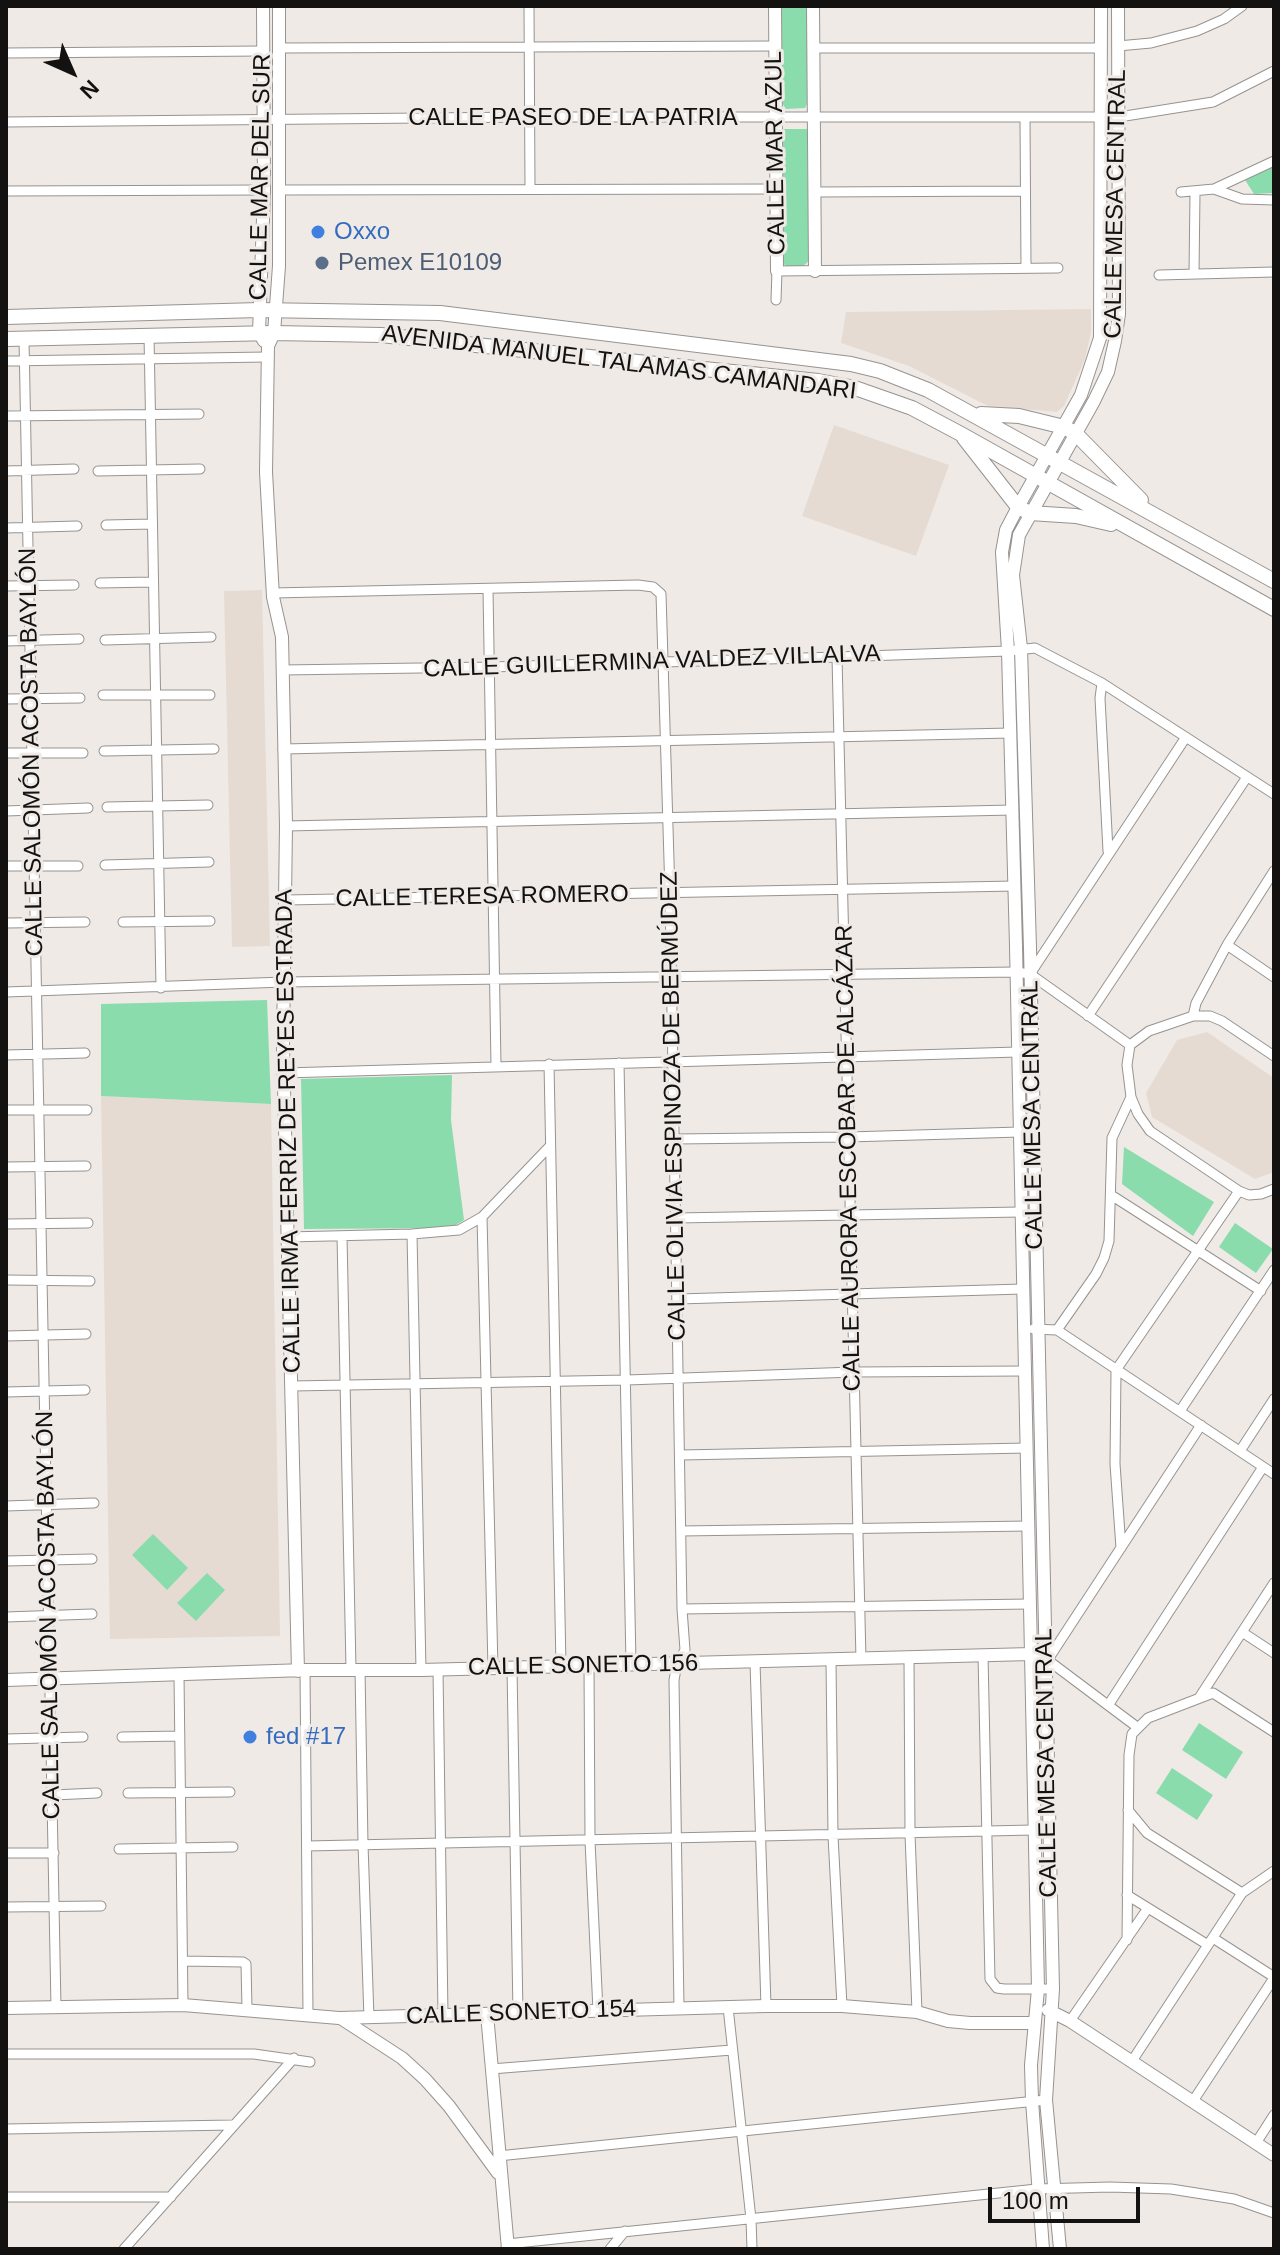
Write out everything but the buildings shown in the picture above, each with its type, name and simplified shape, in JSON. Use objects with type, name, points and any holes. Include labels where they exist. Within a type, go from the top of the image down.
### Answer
[{"type":"main road","name":"AVENIDA MANUEL TALAMAS CAMANDARI","points":[[6,317],[259,310],[440,313],[812,357],[880,371],[928,390],[972,413],[1274,581]]},
{"type":"main road","name":"AVENIDA MANUEL TALAMAS CAMANDARI","points":[[6,339],[149,335],[267,342],[381,335],[818,381],[912,408],[1274,609]]},
{"type":"main road","points":[[972,413],[1019,416],[1070,430],[1155,513]]},
{"type":"main road","points":[[961,434],[1024,510],[1094,519],[1142,534]]},
{"type":"street","name":"CALLE MAR DEL SUR","points":[[263,6],[264,190],[259,310],[267,342],[266,472],[273,593]]},
{"type":"street","name":"CALLE MAR DEL SUR","points":[[267,342],[276,310],[281,190],[279,6]]},
{"type":"street","points":[[529,6],[530,189]]},
{"type":"street","name":"CALLE MAR AZUL","points":[[775,6],[776,300]]},
{"type":"street","name":"CALLE MAR AZUL","points":[[813,6],[815,271]]},
{"type":"street","name":"CALLE MESA CENTRAL","points":[[1070,430],[1100,338],[1101,6]]},
{"type":"street","name":"CALLE MESA CENTRAL","points":[[1060,2249],[1046,2100],[1053,1989],[1046,1660],[1031,1329],[1030,974],[1015,650],[1014,559],[1024,510],[1108,372],[1115,341],[1119,314],[1118,6]]},
{"type":"street","points":[[1118,46],[1151,43],[1188,34],[1224,19],[1242,6]]},
{"type":"street","points":[[280,48],[775,46]]},
{"type":"street","points":[[813,48],[1101,48]]},
{"type":"street","points":[[6,53],[263,51]]},
{"type":"street","name":"CALLE PASEO DE LA PATRIA","points":[[6,122],[528,117],[1119,117],[1213,102],[1274,71]]},
{"type":"street","points":[[1025,118],[1026,268]]},
{"type":"street","points":[[1181,192],[1214,189],[1274,161]]},
{"type":"street","points":[[281,190],[776,189]]},
{"type":"street","points":[[1214,189],[1242,199],[1274,200]]},
{"type":"street","points":[[6,191],[264,190]]},
{"type":"street","points":[[814,192],[1024,191]]},
{"type":"street","points":[[1194,274],[1195,193]]},
{"type":"street","points":[[777,271],[1058,268]]},
{"type":"street","points":[[1159,275],[1274,272]]},
{"type":"street","points":[[149,335],[161,988]]},
{"type":"street","points":[[1100,338],[1115,341]]},
{"type":"street","name":"CALLE SALOMÓN ACOSTA BAYLÓN","points":[[24,339],[56,2007]]},
{"type":"street","points":[[6,361],[149,358],[267,342]]},
{"type":"street","points":[[6,416],[199,414]]},
{"type":"street","points":[[6,471],[74,469]]},
{"type":"street","points":[[98,471],[200,469]]},
{"type":"street","points":[[106,525],[152,524]]},
{"type":"street","points":[[6,528],[77,526]]},
{"type":"street","points":[[100,583],[153,582]]},
{"type":"street","points":[[6,586],[74,585]]},
{"type":"street","name":"CALLE OLIVIA ESPINOZA DE BERMÚDEZ","points":[[273,593],[638,585],[653,587],[661,594],[669,817],[685,1650],[677,1664],[674,1680],[679,2008]]},
{"type":"street","points":[[488,590],[496,1065]]},
{"type":"street","name":"CALLE IRMA FERRIZ DE REYES ESTRADA","points":[[273,593],[282,630],[286,826],[284,1073],[302,1670]]},
{"type":"street","points":[[105,640],[211,637]]},
{"type":"street","points":[[6,641],[79,639]]},
{"type":"street","name":"CALLE GUILLERMINA VALDEZ VILLALVA","points":[[282,670],[837,657],[1035,648],[1102,683],[1274,794]]},
{"type":"street","name":"CALLE MESA CENTRAL","points":[[1015,650],[1011,733],[1021,1212],[1023,1289],[1031,1329],[1025,1371],[1038,1989],[1032,2101],[1043,2249]]},
{"type":"street","name":"CALLE AURORA ESCOBAR DE ALCÁZAR","points":[[837,657],[861,1659]]},
{"type":"street","points":[[1102,683],[1100,698],[1108,853]]},
{"type":"street","points":[[103,695],[210,695]]},
{"type":"street","points":[[6,699],[80,698]]},
{"type":"street","points":[[283,749],[1011,733]]},
{"type":"street","points":[[1030,974],[1186,737]]},
{"type":"street","points":[[104,751],[214,749]]},
{"type":"street","points":[[6,753],[83,753]]},
{"type":"street","points":[[1088,1016],[1247,777]]},
{"type":"street","points":[[107,807],[208,805]]},
{"type":"street","points":[[6,811],[88,808]]},
{"type":"street","points":[[286,826],[1013,810]]},
{"type":"street","points":[[105,865],[209,862]]},
{"type":"street","points":[[6,866],[78,866]]},
{"type":"street","points":[[1193,1016],[1196,1003],[1227,945],[1274,871]]},
{"type":"street","name":"CALLE TERESA ROMERO","points":[[286,900],[1015,886]]},
{"type":"street","points":[[123,922],[210,921]]},
{"type":"street","points":[[6,923],[85,922]]},
{"type":"street","points":[[1227,945],[1274,977]]},
{"type":"street","points":[[6,992],[284,982],[1016,972],[1030,974],[1130,1045]]},
{"type":"street","points":[[1274,1056],[1222,1021],[1210,1016],[1193,1016],[1149,1031],[1130,1045],[1127,1065],[1131,1097],[1150,1131],[1239,1191],[1249,1195],[1274,1189]]},
{"type":"street","points":[[284,1073],[1018,1052]]},
{"type":"street","points":[[6,1055],[85,1053]]},
{"type":"street","points":[[619,1063],[631,1664]]},
{"type":"street","points":[[549,1064],[561,1666]]},
{"type":"street","points":[[1057,1330],[1104,1258],[1109,1241],[1112,1138],[1131,1097]]},
{"type":"street","points":[[6,1110],[87,1110]]},
{"type":"street","points":[[675,1139],[1020,1132]]},
{"type":"street","name":"CALLE IRMA FERRIZ DE REYES ESTRADA","points":[[288,1237],[459,1230],[482,1217],[550,1146]]},
{"type":"street","points":[[6,1167],[86,1166]]},
{"type":"street","points":[[1121,1548],[1115,1464],[1116,1370],[1239,1191]]},
{"type":"street","points":[[1111,1195],[1261,1291]]},
{"type":"street","points":[[676,1218],[1021,1212]]},
{"type":"street","points":[[482,1217],[493,1668]]},
{"type":"street","points":[[6,1224],[88,1223]]},
{"type":"street","points":[[412,1234],[421,1670]]},
{"type":"street","points":[[342,1236],[369,2018]]},
{"type":"street","points":[[1180,1411],[1274,1270]]},
{"type":"street","points":[[6,1280],[90,1281]]},
{"type":"street","points":[[678,1299],[1023,1289]]},
{"type":"street","points":[[1031,1329],[1057,1330],[1274,1474]]},
{"type":"street","points":[[6,1336],[86,1334]]},
{"type":"street","points":[[292,1386],[854,1372],[1025,1371]]},
{"type":"street","points":[[6,1392],[85,1390]]},
{"type":"street","points":[[1240,1451],[1274,1399]]},
{"type":"street","points":[[1046,1660],[1201,1425]]},
{"type":"street","points":[[681,1455],[1027,1448]]},
{"type":"street","points":[[1109,1704],[1263,1467]]},
{"type":"street","points":[[6,1506],[94,1503]]},
{"type":"street","points":[[681,1531],[857,1526],[1029,1526]]},
{"type":"street","points":[[6,1561],[92,1559]]},
{"type":"street","points":[[1199,1698],[1274,1583]]},
{"type":"street","points":[[682,1609],[1030,1604]]},
{"type":"street","points":[[6,1617],[92,1614]]},
{"type":"street","points":[[1242,1632],[1274,1653]]},
{"type":"street","name":"CALLE SONETO 156","points":[[6,1680],[302,1670],[438,1670],[1031,1654],[1046,1660],[1137,1727]]},
{"type":"street","points":[[983,1655],[990,1979],[997,1988],[1053,1989]]},
{"type":"street","points":[[909,1658],[910,1834],[917,2012]]},
{"type":"street","points":[[831,1660],[833,1836],[842,2006]]},
{"type":"street","points":[[755,1662],[766,2006]]},
{"type":"street","points":[[589,1665],[590,1841],[598,2011]]},
{"type":"street","points":[[512,1668],[518,2013]]},
{"type":"street","points":[[302,1670],[308,2014]]},
{"type":"street","points":[[438,1670],[443,2015]]},
{"type":"street","points":[[179,1675],[183,2005]]},
{"type":"street","points":[[1127,1940],[1129,1743],[1137,1727],[1148,1718],[1213,1693],[1274,1732]]},
{"type":"street","points":[[122,1737],[180,1736]]},
{"type":"street","points":[[6,1739],[83,1737]]},
{"type":"street","points":[[128,1793],[230,1792]]},
{"type":"street","points":[[53,1795],[97,1793]]},
{"type":"street","points":[[1128,1810],[1147,1833],[1242,1893]]},
{"type":"street","points":[[307,1846],[1033,1830]]},
{"type":"street","points":[[119,1849],[233,1847]]},
{"type":"street","points":[[6,1853],[54,1853]]},
{"type":"street","points":[[1132,2061],[1242,1893],[1274,1871]]},
{"type":"street","points":[[1127,1895],[1274,1977],[1193,2101]]},
{"type":"street","points":[[6,1907],[101,1906]]},
{"type":"street","points":[[1070,2021],[1148,1908]]},
{"type":"street","points":[[183,1961],[246,1964],[247,2009]]},
{"type":"street","points":[[1036,2004],[1070,2021],[1274,2155]]},
{"type":"street","name":"CALLE SONETO 154","points":[[6,2008],[183,2005],[369,2018],[842,2006],[917,2012],[948,2021],[970,2023],[1034,2023]]},
{"type":"street","points":[[728,2007],[752,2249]]},
{"type":"street","points":[[487,2014],[508,2246],[1037,2189],[1110,2187],[1182,2190],[1234,2199],[1274,2213]]},
{"type":"street","points":[[339,2018],[402,2058],[425,2079],[500,2175]]},
{"type":"street","points":[[491,2069],[732,2050]]},
{"type":"street","points":[[6,2054],[254,2054],[310,2062]]},
{"type":"street","points":[[124,2249],[294,2058]]},
{"type":"street","points":[[498,2156],[1046,2100]]},
{"type":"street","points":[[1256,2143],[1274,2115]]},
{"type":"street","points":[[6,2129],[232,2125]]},
{"type":"street","points":[[6,2197],[171,2197]]},
{"type":"street","points":[[610,2249],[625,2231]]},
{"type":"shaded area","points":[[1091,309],[1091,332],[1085,359],[1064,406],[1057,412],[988,406],[909,366],[841,343],[846,312]]},
{"type":"shaded area","points":[[834,425],[949,465],[916,556],[802,516]]},
{"type":"shaded area","points":[[262,590],[270,946],[232,947],[224,591]]},
{"type":"shaded area","points":[[1207,1032],[1274,1078],[1274,1172],[1255,1179],[1152,1117],[1146,1093],[1177,1040]]},
{"type":"shaded area","points":[[101,1096],[271,1104],[280,1636],[110,1639]]},
{"type":"green space","points":[[780,6],[808,6],[808,102],[805,108],[786,109],[780,100]]},
{"type":"green space","points":[[782,129],[807,129],[809,261],[803,266],[786,266],[781,262]]},
{"type":"green space","points":[[1274,166],[1274,193],[1254,194],[1245,180]]},
{"type":"green space","points":[[267,1000],[271,1104],[101,1096],[101,1004]]},
{"type":"green space","points":[[452,1075],[451,1120],[464,1220],[451,1228],[304,1229],[301,1079]]},
{"type":"green space","points":[[1124,1147],[1214,1202],[1193,1236],[1122,1184]]},
{"type":"green space","points":[[1235,1223],[1273,1249],[1256,1273],[1219,1247]]},
{"type":"green space","points":[[153,1534],[188,1568],[167,1590],[132,1555]]},
{"type":"green space","points":[[207,1573],[225,1590],[196,1621],[177,1603]]},
{"type":"green space","points":[[1199,1723],[1243,1752],[1226,1779],[1182,1750]]},
{"type":"green space","points":[[1172,1768],[1213,1795],[1197,1820],[1156,1793]]},
{"type":"place","name":"Oxxo","points":[[318,232]]},
{"type":"place","name":"Pemex E10109","points":[[322,263]]},
{"type":"place","name":"fed #17","points":[[250,1737]]}]
